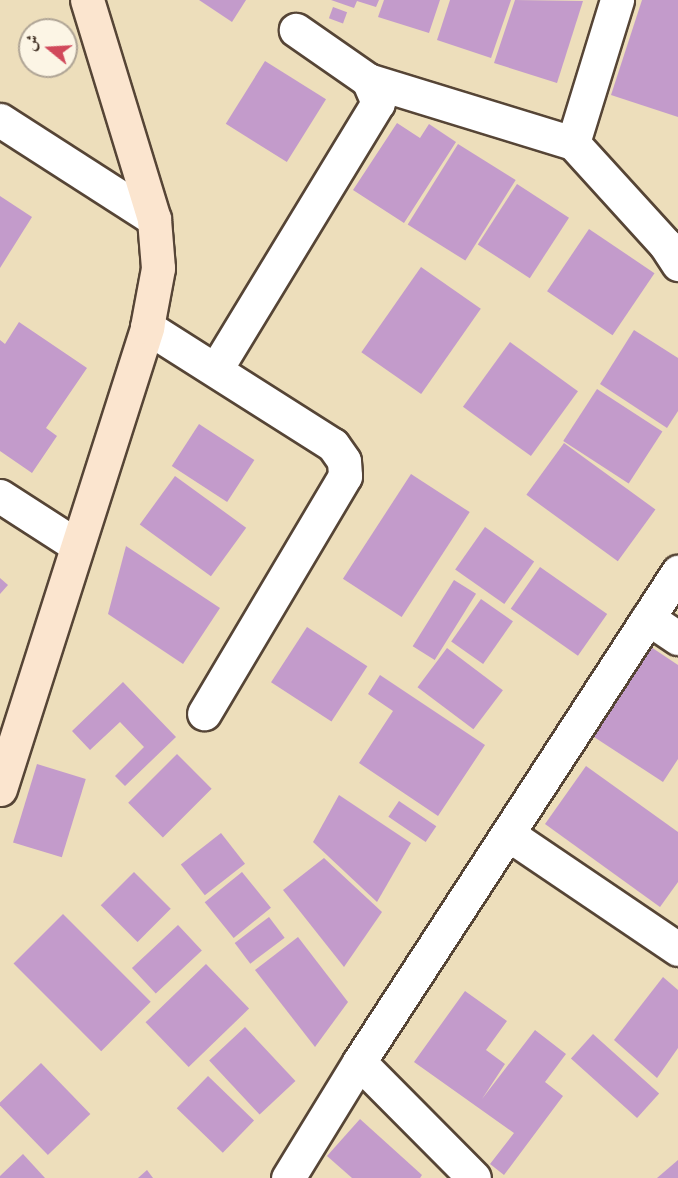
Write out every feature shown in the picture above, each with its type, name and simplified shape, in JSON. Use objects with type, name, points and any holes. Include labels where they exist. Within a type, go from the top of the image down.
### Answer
[{"type":"street","points":[[0,789],[147,327],[158,268],[154,219],[87,0]]},
{"type":"street","points":[[573,143],[617,0]]},
{"type":"street","points":[[296,30],[368,80],[573,143],[665,244],[678,264]]},
{"type":"street","points":[[216,369],[369,122],[378,103],[368,80]]},
{"type":"street","points":[[0,120],[154,219]]},
{"type":"street","points":[[147,327],[333,445],[344,461],[345,476],[204,713]]},
{"type":"street","points":[[0,496],[76,545]]},
{"type":"street","points":[[288,1178],[358,1062],[678,572]]},
{"type":"street","points":[[648,618],[678,638]]},
{"type":"street","points":[[508,834],[678,949]]},
{"type":"street","points":[[358,1062],[474,1178]]},
{"type":"building","points":[[199,0],[246,0],[232,22]]},
{"type":"building","points":[[331,0],[379,0],[376,7],[357,1],[354,8]]},
{"type":"building","points":[[384,0],[440,0],[429,33],[378,17]]},
{"type":"building","points":[[450,0],[511,0],[491,58],[437,40]]},
{"type":"building","points":[[515,0],[583,1],[557,83],[494,63]]},
{"type":"building","points":[[642,0],[678,0],[678,117],[611,95]]},
{"type":"building","points":[[333,7],[347,12],[343,23],[329,18]]},
{"type":"building","points":[[265,61],[326,99],[287,162],[226,124]]},
{"type":"building","points":[[397,123],[420,138],[429,124],[456,142],[404,223],[353,190]]},
{"type":"building","points":[[458,144],[516,180],[465,261],[408,225]]},
{"type":"building","points":[[517,184],[569,218],[530,278],[478,244]]},
{"type":"building","points":[[0,196],[32,217],[0,268]]},
{"type":"building","points":[[589,229],[654,273],[613,335],[547,291]]},
{"type":"building","points":[[421,267],[481,309],[421,394],[361,352]]},
{"type":"building","points":[[19,322],[87,368],[46,428],[57,436],[32,473],[0,451],[0,340],[5,344]]},
{"type":"building","points":[[634,330],[678,358],[678,411],[667,428],[600,384]]},
{"type":"building","points":[[510,342],[578,391],[531,456],[463,407]]},
{"type":"building","points":[[597,389],[662,431],[629,483],[563,441]]},
{"type":"building","points":[[199,424],[254,460],[227,502],[172,466]]},
{"type":"building","points":[[564,443],[655,509],[618,561],[526,495]]},
{"type":"building","points":[[411,474],[470,512],[402,617],[343,579]]},
{"type":"building","points":[[175,476],[246,528],[211,576],[140,525]]},
{"type":"building","points":[[485,527],[534,561],[504,604],[455,570]]},
{"type":"building","points":[[126,546],[220,608],[183,664],[108,614]]},
{"type":"building","points":[[540,567],[607,614],[578,656],[511,609]]},
{"type":"building","points":[[0,578],[8,585],[0,594]]},
{"type":"building","points":[[454,580],[476,594],[435,660],[413,646]]},
{"type":"building","points":[[481,599],[513,621],[483,664],[451,642]]},
{"type":"building","points":[[307,627],[367,666],[331,722],[271,682]]},
{"type":"building","points":[[651,647],[678,665],[678,759],[663,782],[594,737]]},
{"type":"building","points":[[447,648],[503,690],[473,729],[418,687]]},
{"type":"building","points":[[380,675],[485,745],[438,816],[359,763],[393,711],[368,694]]},
{"type":"building","points":[[123,682],[176,737],[125,786],[115,776],[144,747],[120,722],[90,750],[72,731]]},
{"type":"building","points":[[177,754],[212,789],[163,837],[128,803]]},
{"type":"building","points":[[37,764],[86,779],[62,857],[13,842]]},
{"type":"building","points":[[586,766],[678,832],[678,882],[660,907],[545,824]]},
{"type":"building","points":[[339,795],[411,843],[377,902],[313,842]]},
{"type":"building","points":[[399,801],[436,826],[426,842],[388,817]]},
{"type":"building","points":[[221,833],[245,864],[205,895],[181,864]]},
{"type":"building","points":[[324,858],[382,912],[344,967],[283,890]]},
{"type":"building","points":[[134,872],[171,909],[138,942],[101,905]]},
{"type":"building","points":[[242,872],[271,908],[234,938],[205,902]]},
{"type":"building","points":[[63,914],[151,1002],[101,1051],[14,963]]},
{"type":"building","points":[[269,917],[285,938],[250,964],[235,943]]},
{"type":"building","points":[[178,925],[202,951],[156,994],[132,968]]},
{"type":"building","points":[[298,937],[348,1002],[315,1047],[255,970]]},
{"type":"building","points":[[206,964],[249,1009],[189,1067],[146,1022]]},
{"type":"building","points":[[663,977],[678,990],[678,1048],[657,1078],[614,1040]]},
{"type":"building","points":[[465,991],[507,1021],[486,1050],[505,1064],[482,1099],[535,1030],[566,1054],[545,1082],[563,1096],[504,1175],[490,1164],[514,1133],[414,1062]]},
{"type":"building","points":[[245,1027],[295,1081],[260,1115],[209,1060]]},
{"type":"building","points":[[593,1034],[659,1094],[637,1118],[571,1059]]},
{"type":"building","points":[[41,1063],[90,1114],[48,1155],[0,1105],[0,1103]]},
{"type":"building","points":[[208,1076],[254,1120],[223,1153],[177,1108]]},
{"type":"building","points":[[360,1119],[422,1175],[420,1178],[352,1178],[327,1156]]},
{"type":"building","points":[[23,1154],[45,1178],[0,1178],[0,1176]]},
{"type":"building","points":[[678,1160],[678,1178],[657,1178]]},
{"type":"building","points":[[147,1170],[153,1178],[138,1178]]}]
